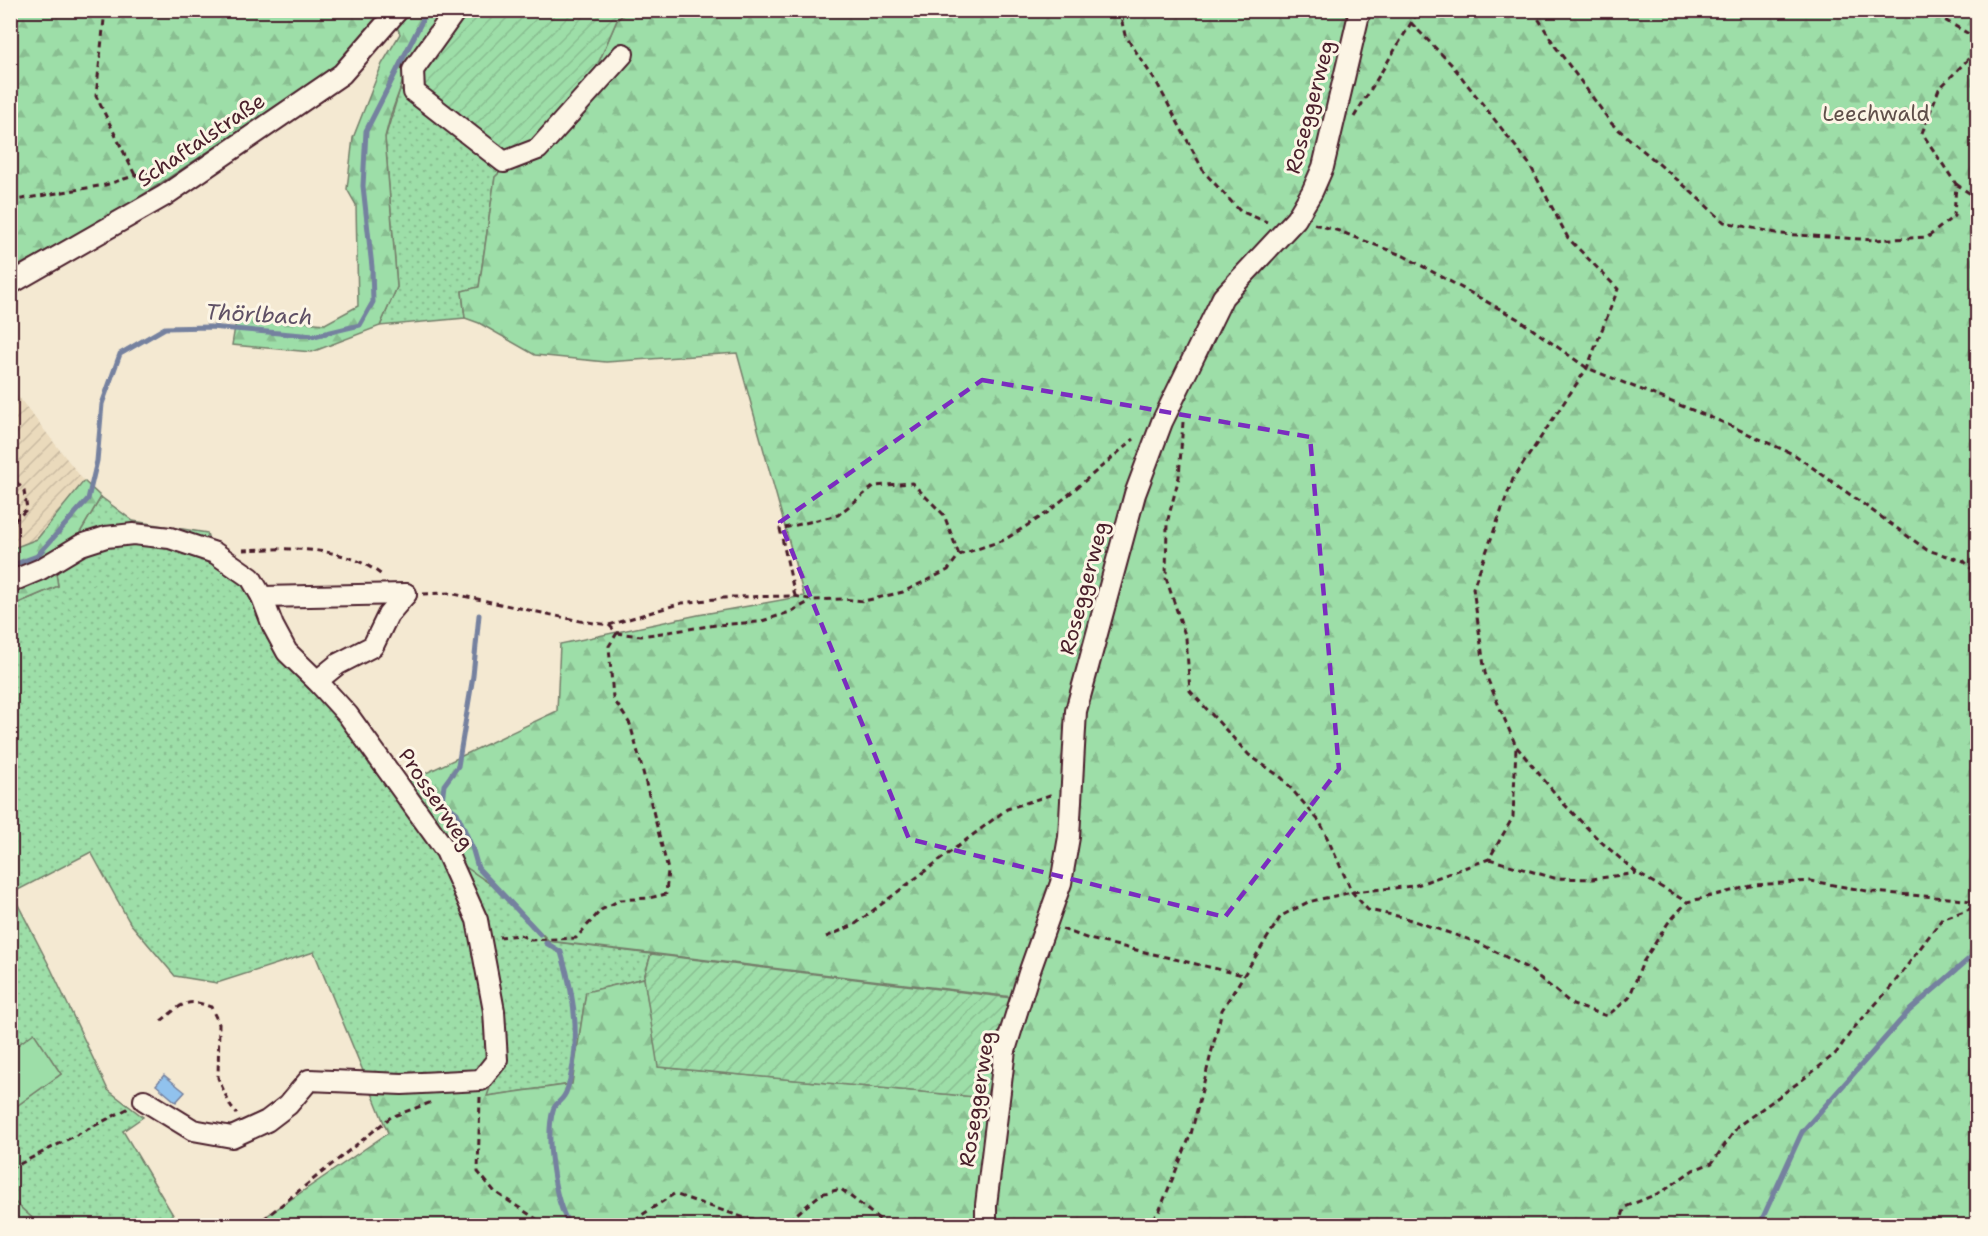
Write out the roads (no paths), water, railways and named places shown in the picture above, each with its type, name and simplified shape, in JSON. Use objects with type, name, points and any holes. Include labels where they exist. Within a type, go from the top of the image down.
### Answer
[{"type":"street","name":"Schaftalstraße","points":[[10,284],[164,196],[342,74],[398,10]]},
{"type":"street","points":[[456,10],[413,70],[414,92],[504,162],[538,149],[623,54]]},
{"type":"street","name":"Roseggerweg","points":[[986,1226],[986,1205],[1005,1050],[1061,883],[1070,837],[1076,711],[1135,495],[1162,422],[1223,297],[1290,225],[1312,192],[1323,167],[1360,10]]},
{"type":"street","name":"Prosserweg","points":[[10,582],[40,569],[81,545],[106,537],[133,534],[170,538],[215,553],[250,578],[262,597],[273,626],[287,652],[348,715],[446,851],[477,920],[494,1011],[497,1060],[481,1080],[402,1084],[309,1080],[288,1105],[267,1121],[232,1137],[193,1130],[144,1100]]},
{"type":"street","points":[[262,597],[406,594],[388,615],[373,646],[338,664],[317,681]]},
{"type":"water","points":[[164,1075],[185,1092],[176,1102],[156,1085]]},
{"type":"waterway","name":"Thörlbach","points":[[10,566],[37,556],[88,499],[97,461],[102,404],[120,354],[165,328],[210,327],[314,336],[360,325],[373,302],[372,267],[363,186],[366,131],[423,19],[421,10]]},
{"type":"waterway","points":[[479,615],[473,676],[458,766],[444,785],[442,801],[457,813],[472,847],[478,868],[540,934]]},
{"type":"waterway","points":[[546,943],[561,952],[575,1023],[575,1051],[571,1077],[566,1093],[553,1110],[550,1136],[555,1186],[570,1226]]},
{"type":"waterway","points":[[1759,1226],[1802,1132],[1909,1011],[1978,951]]},
{"type":"park label","name":"Leechwald","points":[[1876,114]]}]
